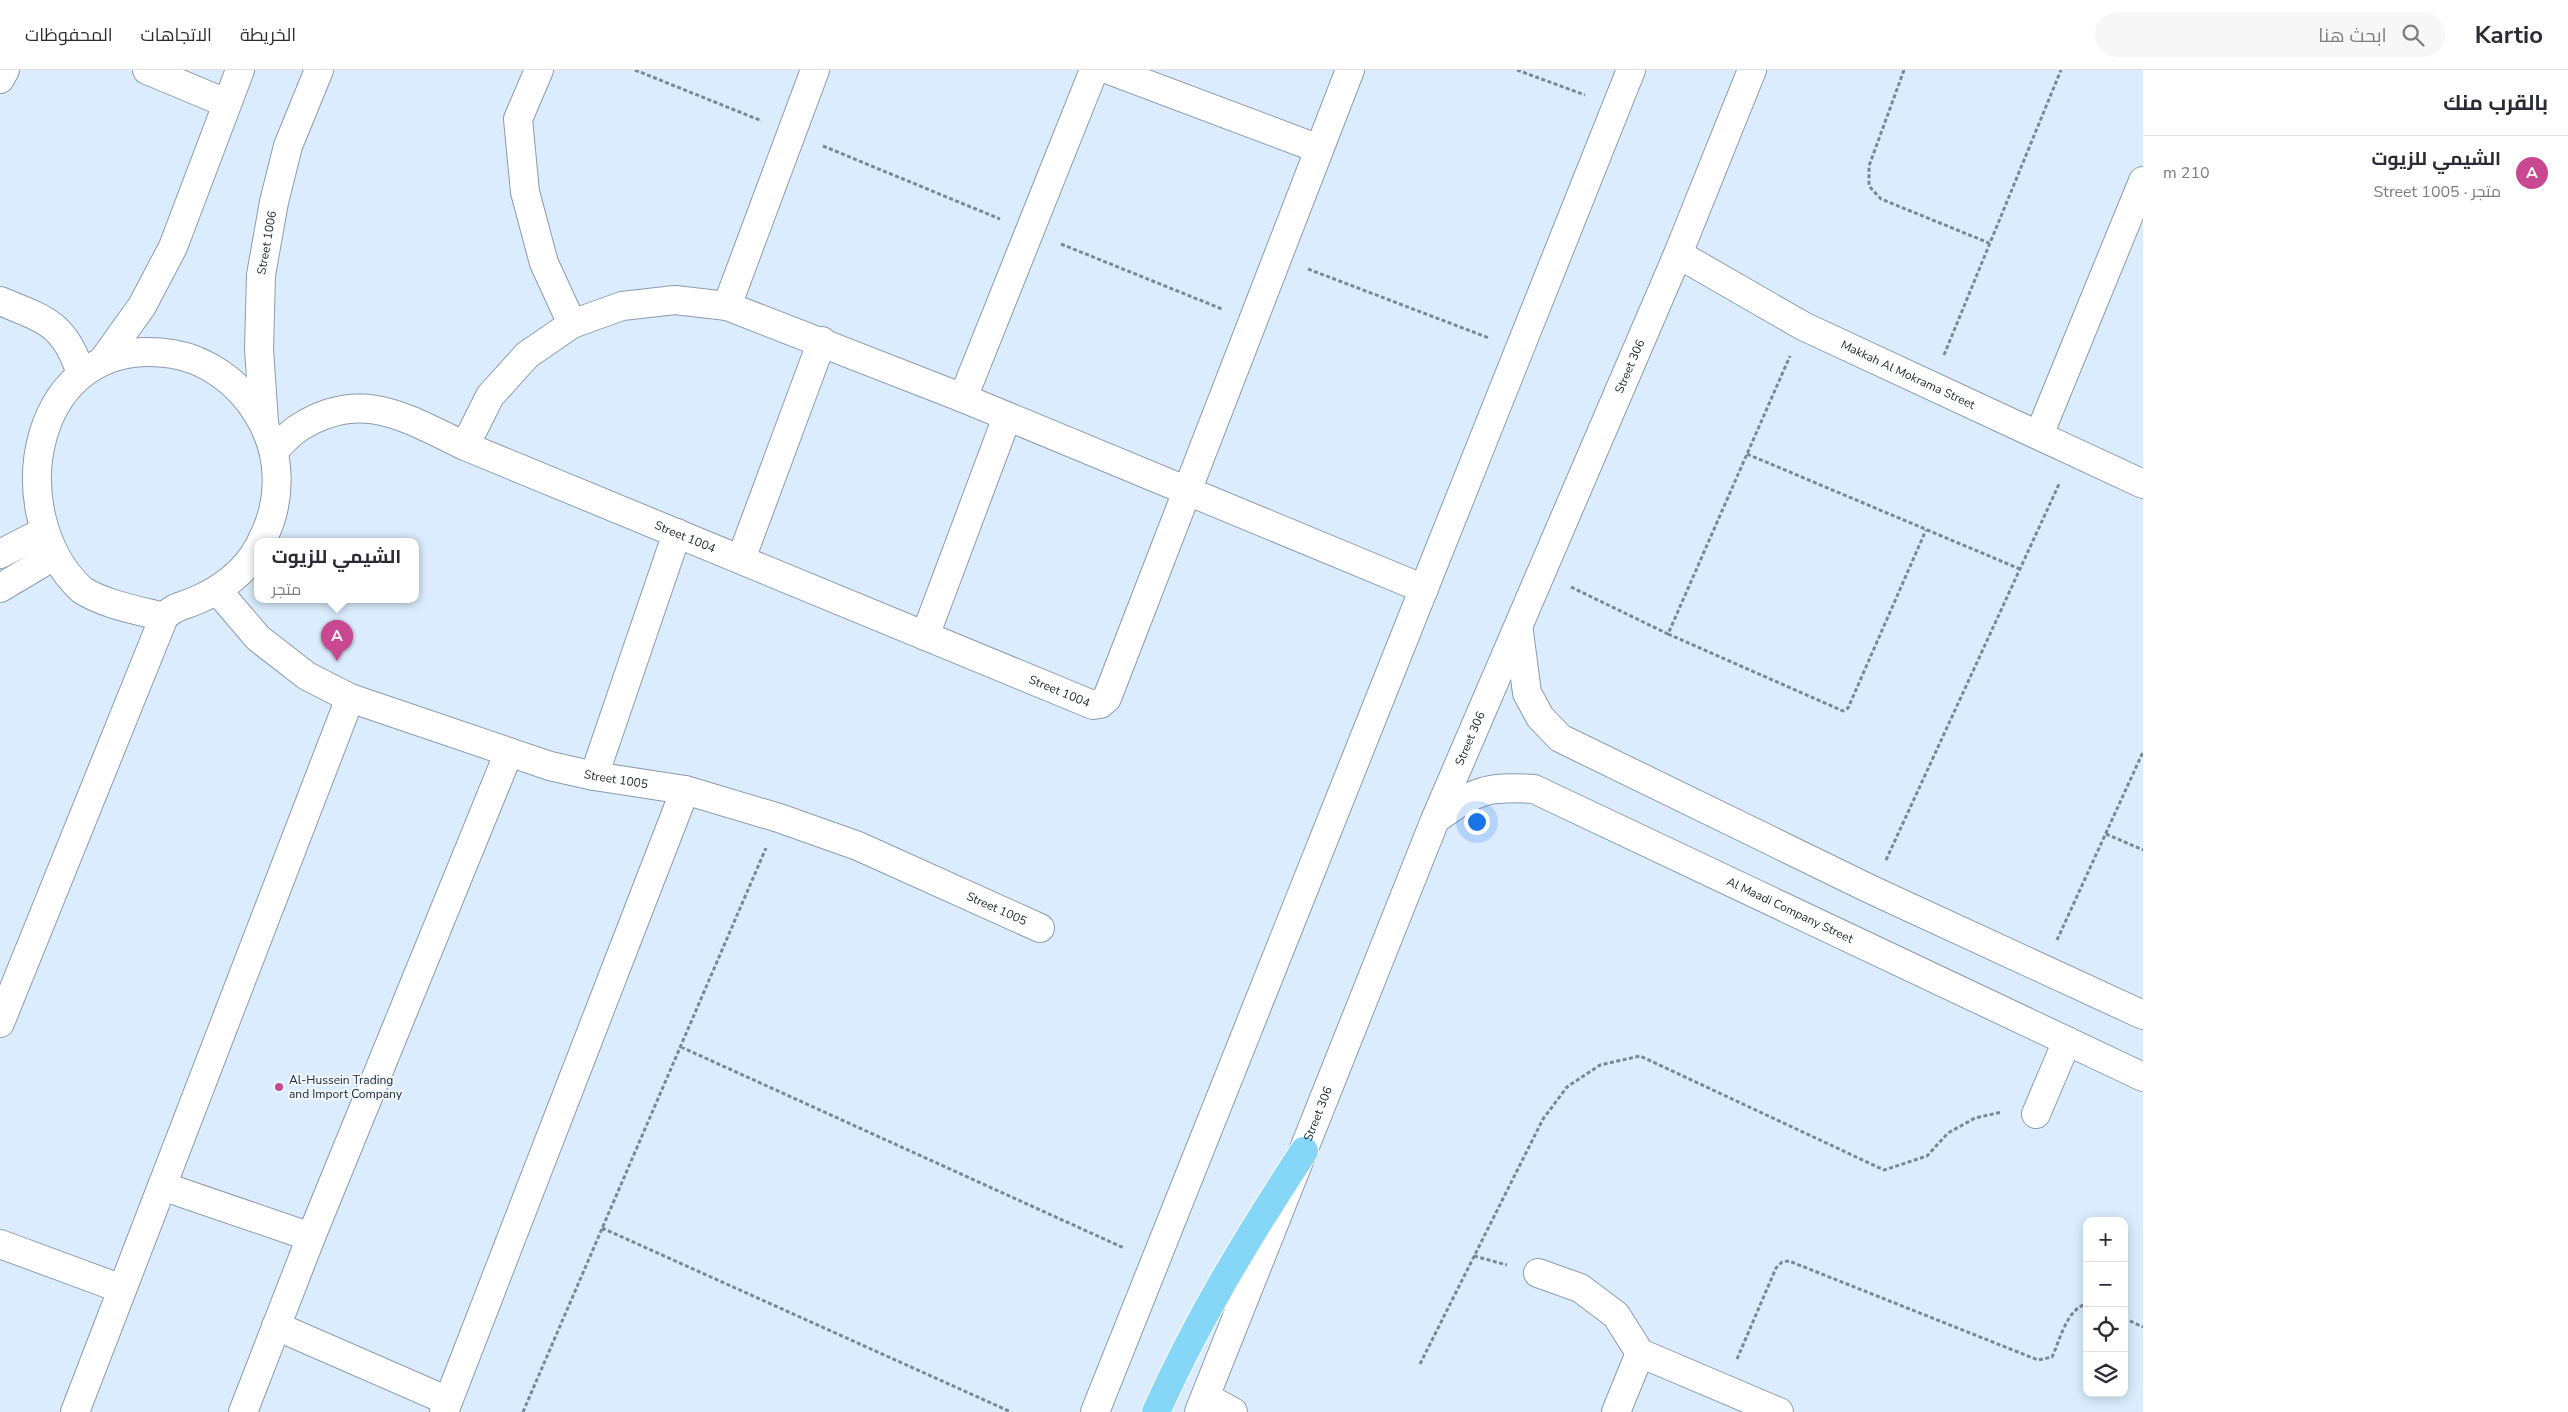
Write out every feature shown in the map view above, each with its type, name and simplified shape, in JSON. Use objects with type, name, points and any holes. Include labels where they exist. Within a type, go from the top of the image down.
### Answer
[{"type":"highway","points":[[1156,1412],[1177,1366],[1206,1311],[1242,1249],[1304,1151]]},
{"type":"street","points":[[0,79],[5,70]]},
{"type":"street","points":[[147,70],[226,103]]},
{"type":"street","points":[[104,359],[142,306],[173,247],[240,70]]},
{"type":"street","name":"Street 1006","points":[[264,424],[259,350],[261,275],[274,202],[288,146],[319,70]]},
{"type":"street","points":[[539,70],[518,119],[525,192],[544,263],[572,324]]},
{"type":"street","points":[[727,306],[816,70]]},
{"type":"street","points":[[963,398],[1094,70]]},
{"type":"street","points":[[1109,70],[1319,149]]},
{"type":"street","points":[[1188,490],[1350,70]]},
{"type":"street","points":[[1095,1412],[1631,70]]},
{"type":"street","name":"Street 306","points":[[1202,1405],[1435,820],[1519,629],[1678,254],[1752,70]]},
{"type":"street","points":[[2039,435],[2143,181]]},
{"type":"street","name":"Makkah Al Mokrama Street","points":[[1678,254],[1803,326],[2143,484]]},
{"type":"street","points":[[465,446],[490,396],[527,355],[572,324],[622,306],[675,300],[727,306],[822,341],[963,398],[1188,490],[1424,590]]},
{"type":"street","points":[[0,301],[36,316],[57,329],[72,348],[80,371]]},
{"type":"street","points":[[741,559],[822,341]]},
{"type":"street","points":[[164,617],[103,601],[82,591],[47,560],[32,537],[23,511],[19,485],[24,449],[28,432],[41,408],[58,388],[80,371],[104,359],[130,352],[157,352],[184,356],[208,366],[231,382],[250,401],[264,424],[274,450],[277,477],[276,504],[264,538]]},
{"type":"street","name":"Street 1004","points":[[274,450],[298,428],[327,413],[358,407],[391,412],[465,446],[1093,705],[1100,704],[1107,698],[1188,490]]},
{"type":"street","points":[[925,636],[1007,417]]},
{"type":"street","points":[[594,776],[677,533]]},
{"type":"street","points":[[0,554],[32,537]]},
{"type":"street","points":[[0,1023],[164,617],[173,607],[196,600],[217,590],[239,573],[254,553]]},
{"type":"street","points":[[0,588],[47,560]]},
{"type":"street","name":"Street 1005","points":[[217,590],[258,638],[307,676],[350,698],[550,766],[594,776],[685,790],[780,818],[858,846],[1040,928]]},
{"type":"street","points":[[1519,629],[1527,693],[1540,717],[1560,738],[1872,890],[2143,1014]]},
{"type":"street","points":[[75,1412],[350,698]]},
{"type":"street","points":[[243,1412],[311,1237],[508,752]]},
{"type":"street","name":"Al Maadi Company Street","points":[[1435,820],[1468,796],[1500,787],[1534,789],[1567,802],[2143,1076]]},
{"type":"street","points":[[276,1326],[446,1406],[685,790]]},
{"type":"street","points":[[2036,1114],[2067,1041]]},
{"type":"street","points":[[162,1186],[311,1237]]},
{"type":"street","points":[[0,1244],[122,1289]]},
{"type":"street","points":[[1538,1273],[1580,1288],[1616,1315],[1640,1353],[1779,1412]]},
{"type":"street","points":[[1616,1412],[1640,1353]]},
{"type":"street","points":[[1202,1405],[1233,1412]]},
{"type":"path","points":[[635,70],[1253,321]]},
{"type":"path","points":[[1517,70],[1616,106]]},
{"type":"path","points":[[1904,70],[1869,166],[1869,186],[1881,199],[1989,243]]},
{"type":"path","points":[[1931,386],[2061,70]]},
{"type":"path","points":[[1277,257],[1519,349]]},
{"type":"path","points":[[1668,634],[1803,326]]},
{"type":"path","points":[[1872,890],[2073,452]]},
{"type":"path","points":[[1747,454],[2020,569]]},
{"type":"path","points":[[1542,572],[1668,634],[1843,711],[1848,708],[1926,530]]},
{"type":"path","points":[[2044,969],[2143,752]]},
{"type":"path","points":[[523,1412],[780,818]]},
{"type":"path","points":[[2106,834],[2143,850]]},
{"type":"path","points":[[681,1047],[1155,1262]]},
{"type":"path","points":[[1420,1364],[1544,1119],[1567,1087],[1600,1065],[1640,1056],[1884,1170],[1927,1156],[1948,1133],[1975,1118],[2005,1111],[2036,1114]]},
{"type":"path","points":[[602,1228],[1011,1412]]},
{"type":"path","points":[[1724,1389],[1776,1268],[1782,1262],[1789,1261],[2038,1360],[2052,1357],[2072,1314],[2078,1306],[2083,1305]]},
{"type":"path","points":[[2128,1320],[2143,1327]]},
{"type":"place","name":"الشيمي للزيوت","points":[[337,661]]},
{"type":"place","name":"Al-Hussein Trading and Import Company","points":[[279,1087]]}]
